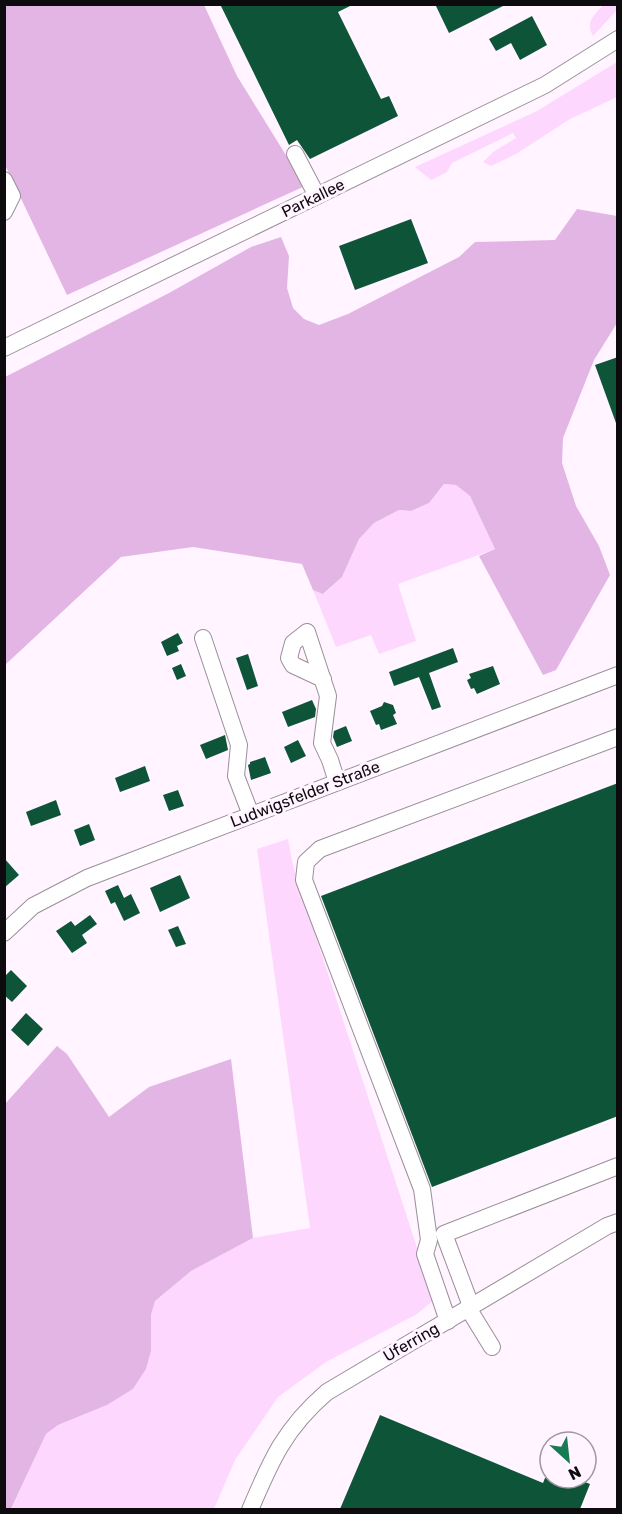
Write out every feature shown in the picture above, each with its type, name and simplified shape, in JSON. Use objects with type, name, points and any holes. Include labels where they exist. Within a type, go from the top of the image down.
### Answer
[{"type":"street","name":"Parkallee","points":[[4,348],[544,85],[618,39]]},
{"type":"street","points":[[295,154],[317,196]]},
{"type":"street","points":[[4,180],[12,196],[4,212]]},
{"type":"street","points":[[203,638],[239,745],[236,776],[251,815]]},
{"type":"street","name":"Ludwigsfelder Straße","points":[[4,933],[33,906],[77,883],[618,675]]},
{"type":"street","points":[[323,679],[328,696],[328,709],[322,743],[337,782]]},
{"type":"street","points":[[492,1347],[436,1237],[423,1189],[304,880],[306,862],[320,849],[618,737]]},
{"type":"street","points":[[448,1321],[424,1254],[436,1237],[618,1166]]},
{"type":"street","name":"Uferring","points":[[250,1509],[287,1433],[312,1405],[344,1381],[607,1226],[618,1222]]},
{"type":"shaded area","points":[[5,5],[204,5],[237,76],[305,186],[67,295],[5,165]]},
{"type":"shaded area","points":[[603,5],[617,5],[617,10],[593,36],[590,22]]},
{"type":"shaded area","points":[[617,62],[617,97],[570,119],[516,154],[491,166],[483,162],[493,152],[516,138],[513,133],[452,163],[447,172],[431,180],[415,167],[537,111]]},
{"type":"shaded area","points":[[577,209],[617,216],[617,323],[594,360],[563,438],[562,463],[576,506],[599,546],[610,575],[556,670],[543,675],[479,556],[495,549],[470,496],[456,485],[444,484],[429,503],[411,511],[399,510],[374,523],[359,539],[342,577],[323,594],[313,590],[302,564],[193,547],[121,557],[5,665],[5,377],[169,293],[251,247],[281,237],[289,256],[287,288],[293,308],[304,319],[319,325],[348,314],[459,257],[475,242],[555,240]]},
{"type":"shaded area","points":[[444,484],[456,485],[470,496],[495,549],[398,584],[416,641],[379,654],[371,635],[336,647],[313,590],[324,594],[342,577],[359,539],[374,523],[399,510],[411,511],[429,503]]},
{"type":"shaded area","points":[[288,839],[293,866],[434,1300],[417,1314],[326,1362],[278,1397],[235,1460],[214,1509],[11,1510],[46,1434],[58,1425],[107,1405],[133,1389],[146,1369],[151,1351],[151,1315],[155,1301],[191,1271],[253,1238],[310,1228],[257,849]]},
{"type":"shaded area","points":[[57,1046],[67,1054],[109,1117],[149,1087],[231,1059],[253,1238],[191,1271],[155,1301],[151,1315],[151,1351],[146,1369],[133,1389],[107,1405],[58,1425],[46,1434],[11,1509],[5,1509],[5,1104]]},
{"type":"building","points":[[220,4],[354,4],[338,12],[381,99],[389,96],[398,116],[310,159],[297,140],[289,145]]},
{"type":"building","points":[[435,4],[507,4],[449,33]]},
{"type":"building","points":[[532,16],[547,45],[520,60],[511,43],[496,51],[489,39]]},
{"type":"building","points":[[411,219],[428,263],[355,290],[339,246]]},
{"type":"building","points":[[618,357],[618,423],[616,423],[595,365]]},
{"type":"building","points":[[178,633],[183,643],[177,646],[179,651],[167,656],[161,642]]},
{"type":"building","points":[[453,648],[458,662],[429,673],[441,707],[432,710],[419,677],[394,686],[389,672]]},
{"type":"building","points":[[248,654],[258,686],[247,690],[236,658]]},
{"type":"building","points":[[181,664],[186,676],[177,680],[172,668]]},
{"type":"building","points":[[493,666],[500,684],[477,694],[474,688],[471,689],[467,680],[471,678],[469,674]]},
{"type":"building","points":[[312,700],[316,709],[315,717],[288,727],[282,712]]},
{"type":"building","points":[[384,702],[393,705],[396,713],[393,715],[397,724],[381,730],[379,724],[376,725],[370,711],[382,706]]},
{"type":"building","points":[[346,726],[352,741],[337,747],[333,737],[334,731]]},
{"type":"building","points":[[225,735],[228,750],[206,759],[200,745]]},
{"type":"building","points":[[298,740],[306,756],[291,763],[284,747]]},
{"type":"building","points":[[265,757],[271,773],[251,780],[248,765],[250,762]]},
{"type":"building","points":[[145,766],[150,781],[120,792],[115,778]]},
{"type":"building","points":[[618,783],[618,1116],[432,1187],[321,896]]},
{"type":"building","points":[[178,790],[184,806],[169,811],[163,795]]},
{"type":"building","points":[[56,800],[61,815],[31,826],[26,812]]},
{"type":"building","points":[[89,824],[95,840],[80,846],[74,830]]},
{"type":"building","points":[[4,858],[19,875],[4,888]]},
{"type":"building","points":[[180,875],[190,898],[160,912],[150,888]]},
{"type":"building","points":[[118,885],[124,898],[131,894],[140,913],[124,921],[115,902],[111,904],[105,891]]},
{"type":"building","points":[[90,915],[97,924],[82,935],[87,943],[72,953],[56,931],[71,921],[75,926]]},
{"type":"building","points":[[178,926],[186,944],[176,947],[168,930]]},
{"type":"building","points":[[11,970],[27,986],[12,1002],[4,995],[4,977]]},
{"type":"building","points":[[26,1013],[43,1029],[28,1046],[11,1030]]},
{"type":"building","points":[[380,1415],[538,1481],[538,1490],[588,1490],[580,1509],[340,1509]]}]
